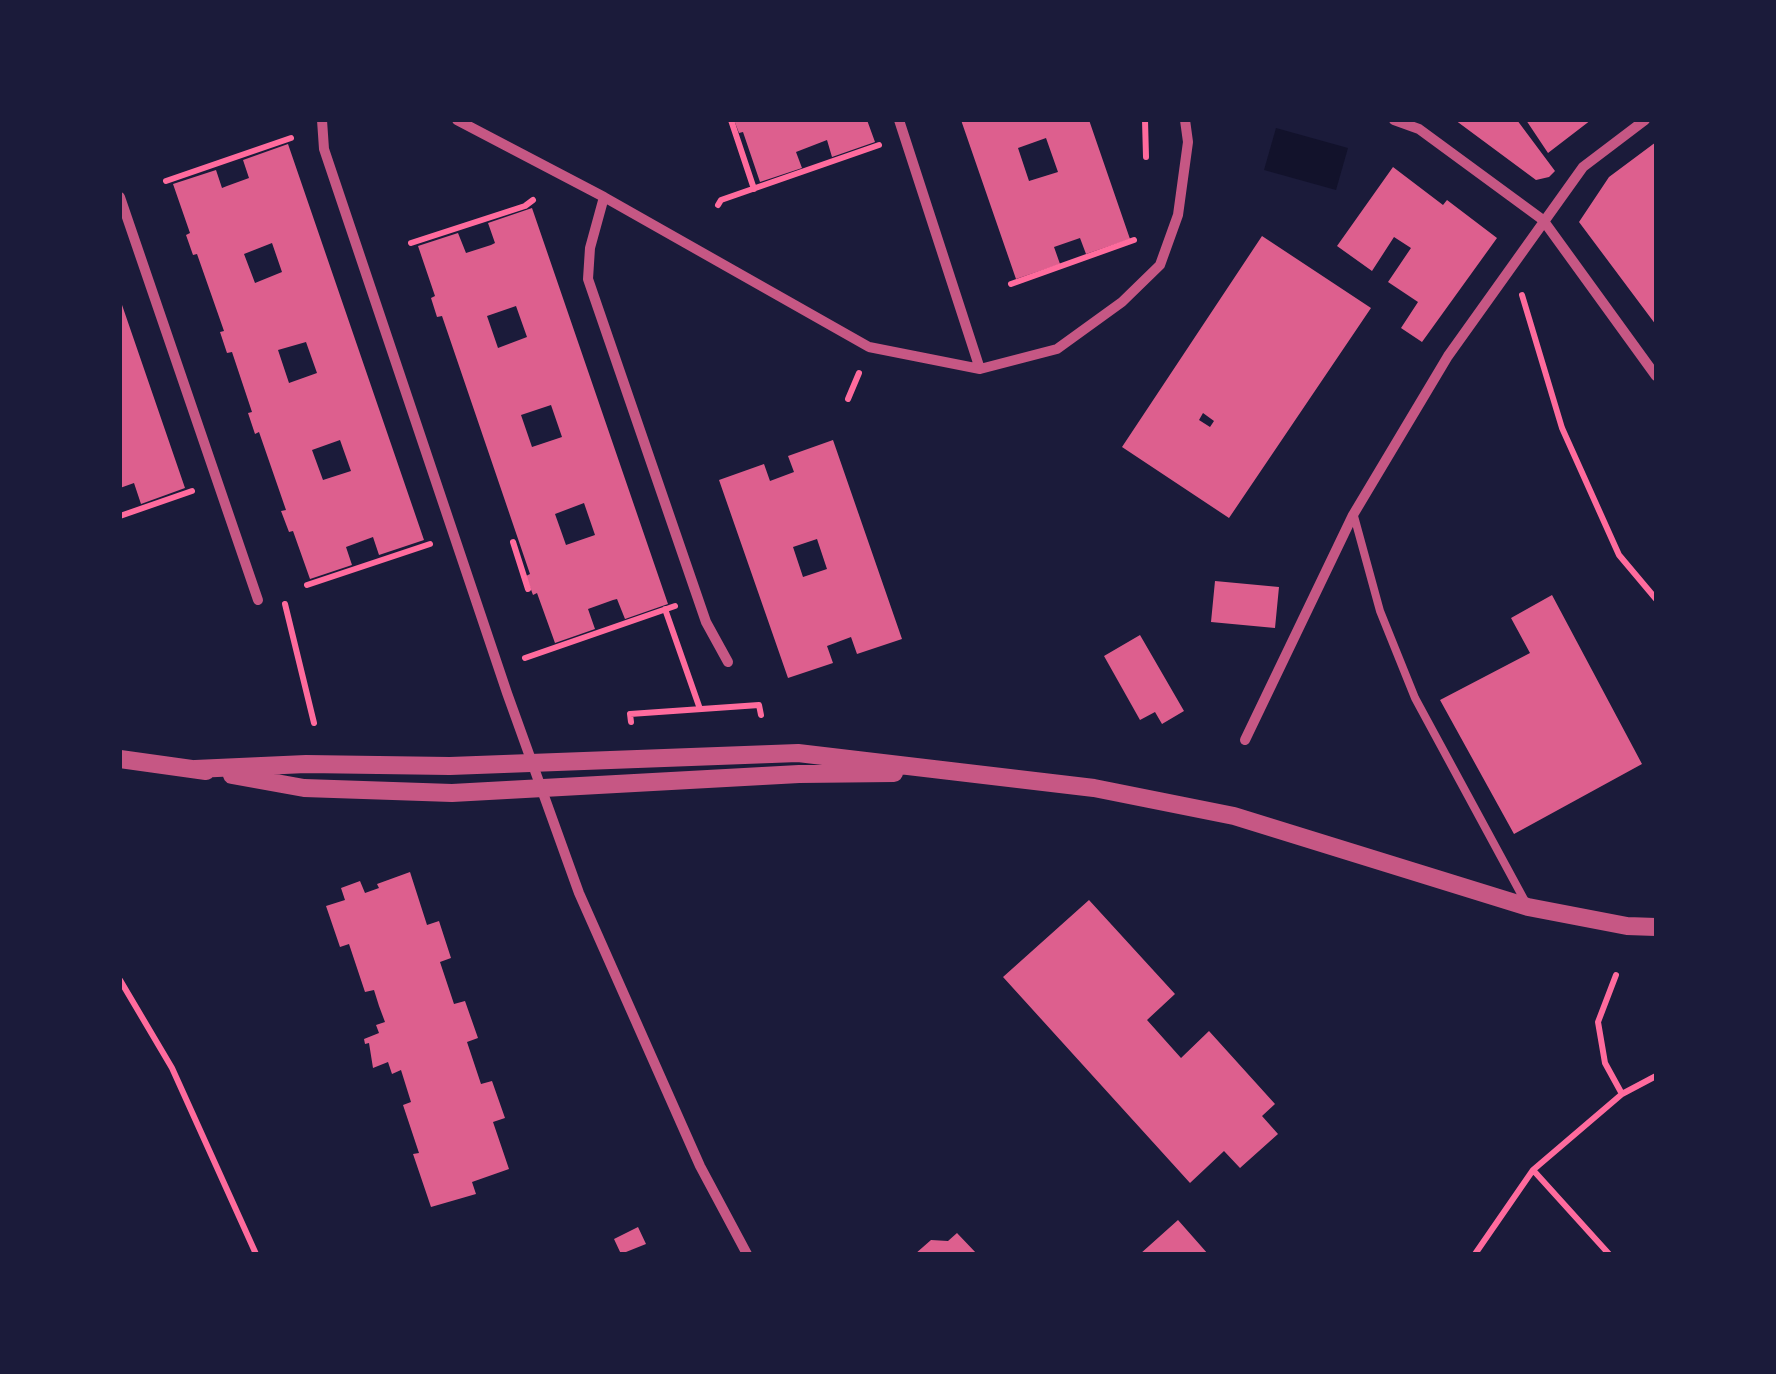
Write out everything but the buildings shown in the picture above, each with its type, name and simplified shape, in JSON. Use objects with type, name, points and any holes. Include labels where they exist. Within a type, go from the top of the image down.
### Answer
[{"type":"street","points":[[322,120],[324,148],[580,892],[700,1166],[747,1254]]},
{"type":"street","points":[[457,120],[604,197],[870,347],[980,368],[1057,350],[1122,302],[1160,265],[1178,215],[1188,142],[1185,120]]},
{"type":"street","points":[[899,120],[980,368]]},
{"type":"street","points":[[1394,120],[1419,129],[1543,220],[1656,376]]},
{"type":"street","points":[[1244,740],[1354,515],[1448,356],[1583,167],[1645,120]]},
{"type":"street","points":[[604,197],[590,248],[588,280],[706,622],[728,662]]},
{"type":"street","points":[[120,198],[258,600]]},
{"type":"street","points":[[120,759],[304,788],[452,792],[538,777],[798,753],[974,772],[1094,788],[1234,816],[1528,908],[1609,924],[1656,926]]},
{"type":"street","points":[[195,768],[538,777],[974,772]]},
{"type":"lane","points":[[1354,515],[1380,611],[1415,698],[1528,908]]},
{"type":"path","points":[[731,120],[754,189]]},
{"type":"path","points":[[1145,120],[1146,157]]},
{"type":"path","points":[[166,181],[291,138]]},
{"type":"path","points":[[718,205],[721,200],[880,146]]},
{"type":"path","points":[[411,243],[525,206],[532,200]]},
{"type":"path","points":[[1011,284],[1134,240]]},
{"type":"path","points":[[1513,266],[1562,428],[1619,555],[1656,599]]},
{"type":"path","points":[[848,399],[858,376]]},
{"type":"path","points":[[120,516],[192,491]]},
{"type":"path","points":[[512,542],[528,590]]},
{"type":"path","points":[[307,585],[424,546]]},
{"type":"path","points":[[283,594],[314,723]]},
{"type":"path","points":[[525,658],[676,606]]},
{"type":"path","points":[[665,610],[700,709]]},
{"type":"path","points":[[631,722],[630,714],[759,705],[760,715]]},
{"type":"path","points":[[1616,975],[1598,1022],[1605,1064],[1622,1094]]},
{"type":"path","points":[[120,980],[172,1068],[256,1254]]},
{"type":"path","points":[[1475,1254],[1533,1170],[1622,1094],[1656,1076]]},
{"type":"path","points":[[1533,1170],[1609,1254]]},
{"type":"shaded area","points":[[1276,128],[1348,148],[1336,190],[1264,170]]}]
